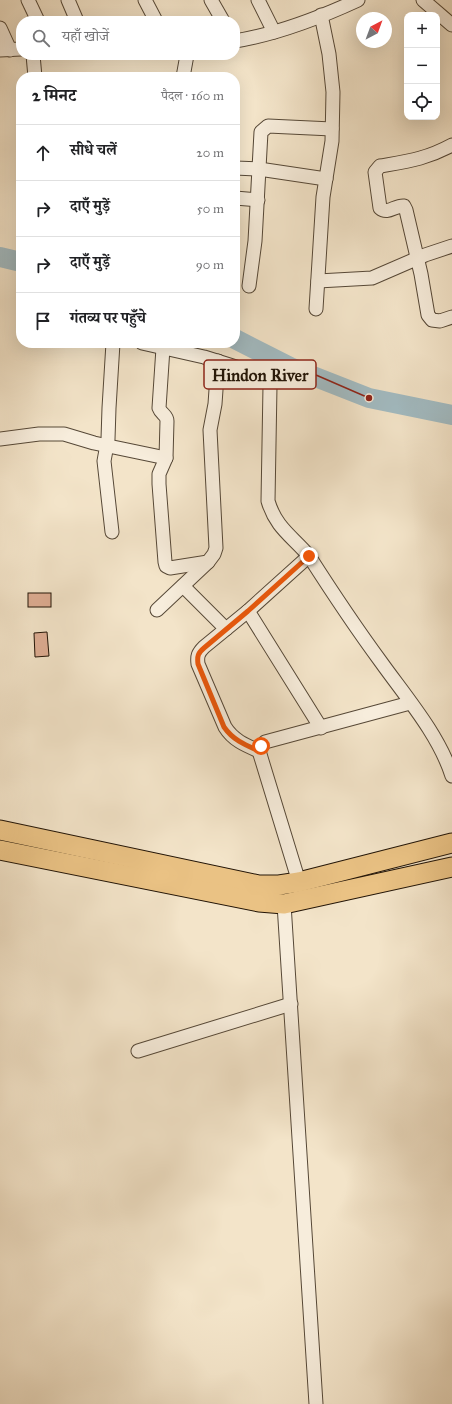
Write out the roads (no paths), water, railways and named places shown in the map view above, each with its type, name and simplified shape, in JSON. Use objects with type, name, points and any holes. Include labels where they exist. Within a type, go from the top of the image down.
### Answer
[{"type":"highway","points":[[0,830],[259,885],[279,885],[299,882],[452,843]]},
{"type":"highway","points":[[0,850],[259,902],[284,904],[452,867]]},
{"type":"street","points":[[28,0],[36,16]]},
{"type":"street","points":[[68,0],[75,16]]},
{"type":"street","points":[[211,0],[220,16]]},
{"type":"street","points":[[258,0],[274,32]]},
{"type":"street","points":[[240,40],[256,38],[274,32],[358,0]]},
{"type":"street","points":[[423,0],[452,25]]},
{"type":"street","points":[[148,1],[154,16]]},
{"type":"street","points":[[316,309],[323,197],[332,140],[332,85],[329,54],[321,15]]},
{"type":"street","points":[[0,28],[10,50]]},
{"type":"street","points":[[33,60],[35,72]]},
{"type":"street","points":[[184,72],[186,60]]},
{"type":"street","points":[[249,286],[255,241],[261,132],[268,126],[332,129]]},
{"type":"street","points":[[452,146],[434,154],[407,162],[380,166],[375,172],[380,208],[387,212],[399,206],[404,206],[406,210],[418,259],[428,315],[432,320],[440,321],[452,317]]},
{"type":"street","points":[[240,168],[259,169],[326,179]]},
{"type":"street","points":[[240,198],[258,200]]},
{"type":"street","points":[[318,281],[372,278],[452,246]]},
{"type":"street","points":[[112,532],[104,461],[107,446],[113,348]]},
{"type":"street","points":[[208,562],[170,568],[166,566],[165,562],[159,484],[159,474],[166,458],[167,418],[159,408],[164,348],[218,361],[262,377],[266,380],[270,386],[268,501],[271,513],[277,523],[309,556],[364,640],[431,732],[440,748],[452,776]]},
{"type":"street","points":[[157,610],[208,562],[214,554],[216,548],[210,430],[218,361]]},
{"type":"street","points":[[0,439],[39,434],[64,434],[107,446],[166,458]]},
{"type":"street","points":[[259,751],[242,744],[229,734],[224,727],[198,664],[197,657],[200,652],[309,556]]},
{"type":"street","points":[[183,586],[226,629]]},
{"type":"street","points":[[248,611],[321,728]]},
{"type":"street","points":[[299,882],[259,751],[261,746],[265,742],[410,703]]},
{"type":"street","points":[[284,904],[316,1404]]},
{"type":"street","points":[[138,1051],[291,1004]]},
{"type":"waterway","points":[[0,257],[16,261]]},
{"type":"waterway","points":[[240,342],[290,367],[369,398],[452,415]]},
{"type":"place","name":"Hindon River","points":[[369,398]]}]
